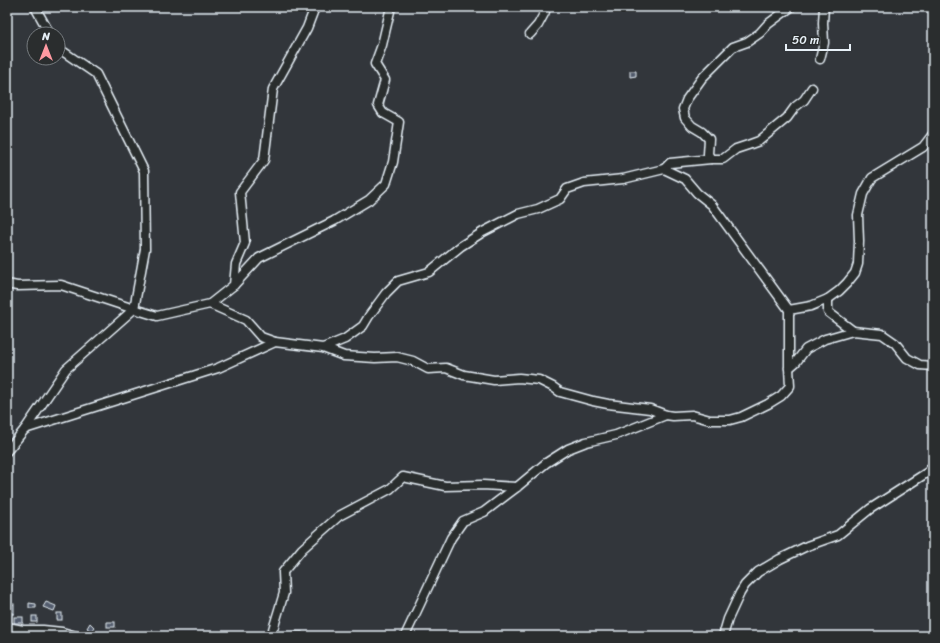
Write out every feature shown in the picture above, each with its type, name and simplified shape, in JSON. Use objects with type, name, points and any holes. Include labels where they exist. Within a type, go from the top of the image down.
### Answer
[{"type":"street","points":[[35,7],[46,26]]},
{"type":"street","points":[[234,285],[236,264],[245,243],[240,192],[264,160],[272,89],[307,28],[315,7]]},
{"type":"street","points":[[7,284],[17,286],[61,285],[157,316],[210,304],[234,285],[258,258],[334,221],[369,200],[386,184],[393,162],[399,122],[384,112],[378,105],[385,80],[375,64],[382,45],[391,7]]},
{"type":"street","points":[[530,34],[538,25],[545,12],[543,7]]},
{"type":"street","points":[[711,159],[708,154],[708,139],[685,118],[683,109],[687,99],[702,78],[733,47],[747,42],[791,7]]},
{"type":"street","points":[[820,59],[824,43],[824,7]]},
{"type":"street","points":[[7,450],[25,429],[66,369],[134,309],[145,249],[144,171],[96,74],[66,53]]},
{"type":"street","points":[[323,348],[345,339],[363,326],[386,293],[398,281],[429,272],[461,246],[483,232],[518,214],[538,209],[560,199],[567,189],[584,183],[623,179],[664,169],[670,163],[723,159],[736,149],[759,141],[787,118],[795,107],[804,100],[812,88]]},
{"type":"street","points":[[789,310],[811,306],[828,299],[847,283],[855,273],[858,264],[858,215],[863,194],[872,178],[923,146],[933,134]]},
{"type":"street","points":[[210,304],[246,320],[261,337],[275,342],[323,348],[344,356],[375,358],[397,357],[413,361],[428,368],[446,368],[464,375],[494,380],[519,378],[539,380],[560,392],[608,404],[650,409],[666,415],[692,415],[710,420],[730,420],[741,417],[781,396],[790,386],[789,310],[712,205],[697,193],[685,179],[664,169]]},
{"type":"street","points":[[828,299],[828,312],[853,331]]},
{"type":"street","points":[[789,368],[796,362],[806,349],[825,339],[853,331],[882,334],[895,343],[907,358],[920,365],[933,366]]},
{"type":"street","points":[[25,429],[218,368],[275,342]]},
{"type":"street","points":[[405,636],[452,538],[463,521],[484,512],[546,463],[568,449],[586,442],[616,435],[666,415]]},
{"type":"street","points":[[723,636],[728,619],[744,585],[758,572],[780,559],[838,535],[870,509],[928,472],[933,465]]},
{"type":"street","points":[[271,636],[284,593],[283,572],[302,549],[339,516],[390,489],[403,477],[445,486],[483,485],[517,487]]},
{"type":"street","points":[[7,628],[62,632],[76,636]]},
{"type":"building","points":[[630,71],[636,71],[636,76],[630,77]]},
{"type":"building","points":[[46,602],[56,606],[54,611],[43,607]]},
{"type":"building","points":[[29,603],[36,604],[36,608],[29,608]]},
{"type":"building","points":[[8,604],[14,604],[14,614],[8,614]]},
{"type":"building","points":[[57,613],[62,613],[62,620],[57,620]]},
{"type":"building","points":[[32,616],[37,616],[37,622],[32,622]]},
{"type":"building","points":[[14,617],[23,617],[23,623],[14,623]]},
{"type":"building","points":[[107,622],[115,622],[115,627],[107,627]]},
{"type":"building","points":[[90,623],[94,627],[91,631],[87,628]]},
{"type":"building","points":[[293,632],[302,632],[302,636],[293,636]]}]
